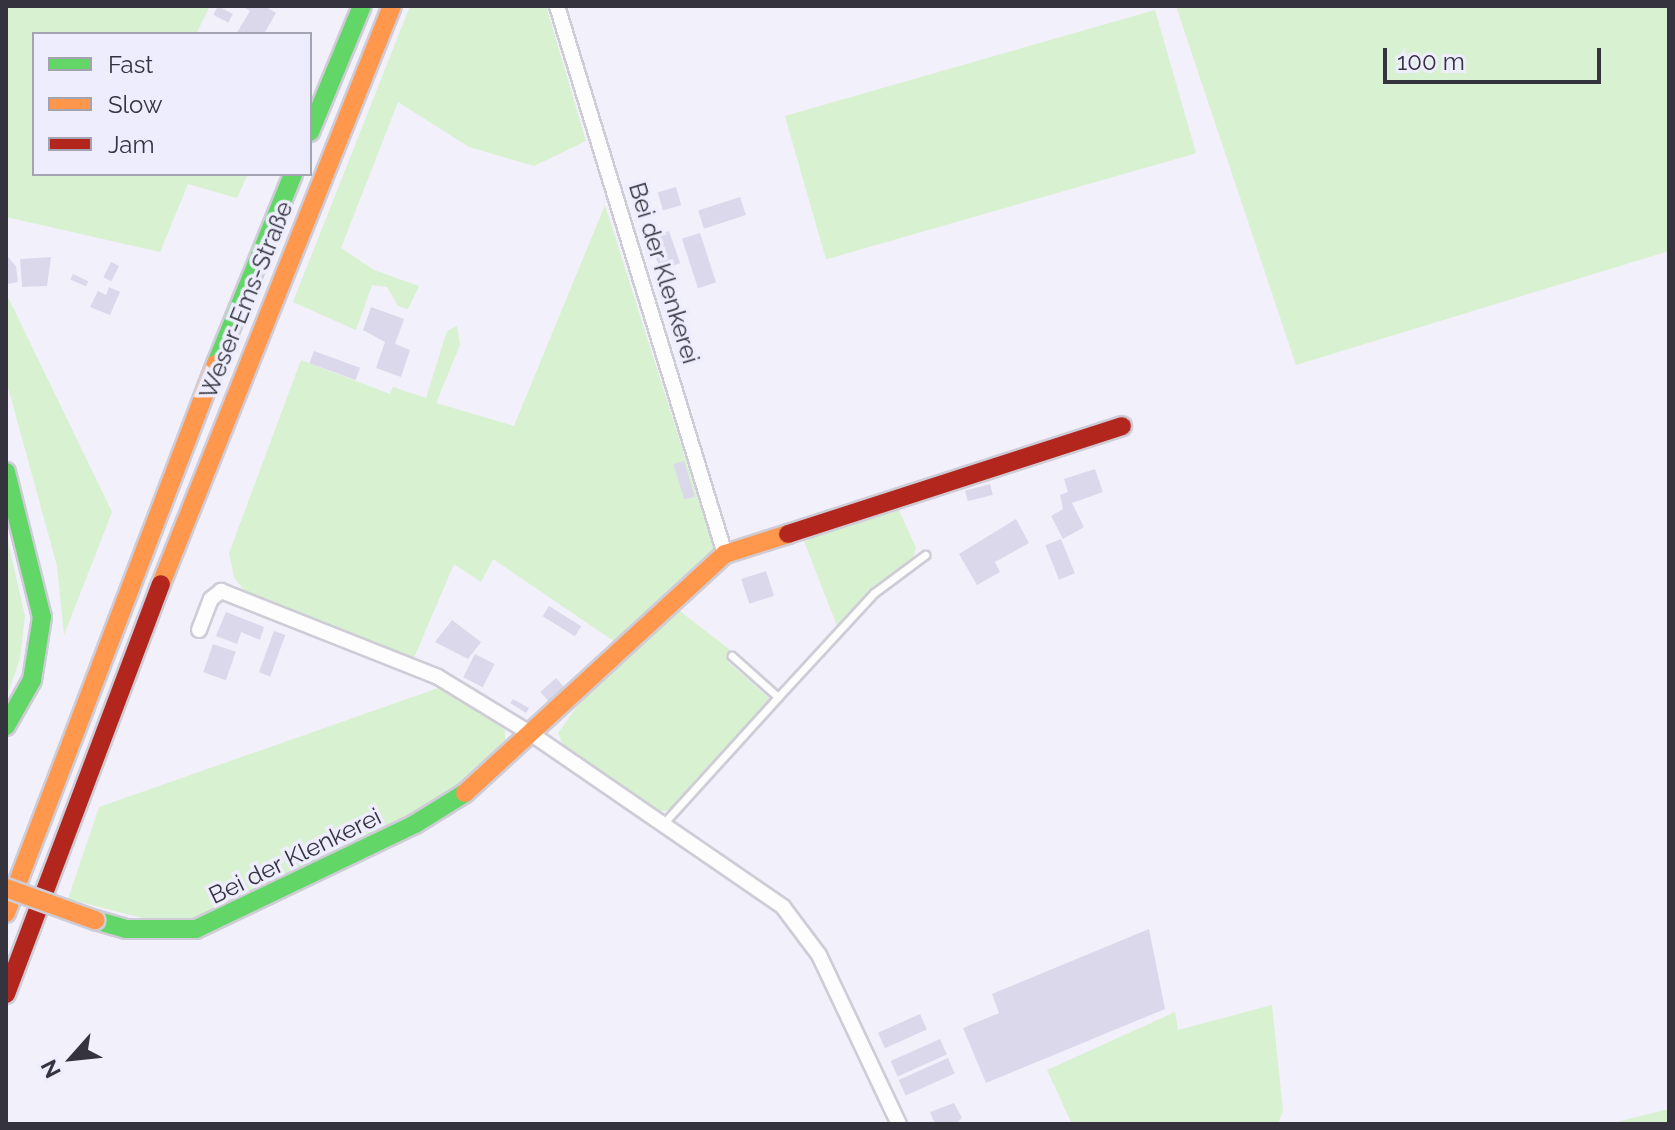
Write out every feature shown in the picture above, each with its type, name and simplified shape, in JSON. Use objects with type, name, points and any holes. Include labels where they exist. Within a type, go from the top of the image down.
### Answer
[{"type":"main road","points":[[312,127],[362,6]]},
{"type":"main road","name":"Weser-Ems-Straße","points":[[6,994],[147,614],[392,6]]},
{"type":"main road","name":"Weser-Ems-Straße","points":[[6,913],[121,605],[292,176]]},
{"type":"main road","name":"Bei der Klenkerei","points":[[6,888],[95,920],[164,932],[196,929],[234,915],[456,801],[533,735],[725,554],[1122,426]]},
{"type":"main road","points":[[6,472],[39,589],[42,617],[32,680],[6,726]]},
{"type":"street","name":"Bei der Klenkerei","points":[[557,6],[725,554]]},
{"type":"street","points":[[199,630],[211,599],[221,591],[438,677],[533,735],[783,907],[804,930],[899,1124]]},
{"type":"lane","points":[[662,825],[874,593],[925,555]]},
{"type":"lane","points":[[732,656],[778,697]]},
{"type":"green space","points":[[6,6],[210,6],[197,32],[32,32],[32,176],[247,176],[237,198],[188,184],[160,252],[6,217]]},
{"type":"green space","points":[[410,6],[546,6],[586,141],[534,166],[469,147],[398,102],[341,248],[374,270],[419,286],[408,309],[398,306],[387,287],[372,285],[356,330],[293,302]]},
{"type":"green space","points":[[1176,6],[1669,6],[1669,251],[1296,365]]},
{"type":"green space","points":[[1155,10],[1196,153],[826,259],[785,116]]},
{"type":"green space","points":[[605,205],[715,552],[621,646],[493,559],[481,582],[454,564],[413,660],[245,592],[234,577],[229,553],[301,360],[390,394],[393,387],[426,398],[447,331],[457,326],[460,345],[436,403],[514,426]]},
{"type":"green space","points":[[6,293],[112,512],[64,635],[57,566],[6,380]]},
{"type":"green space","points":[[897,506],[916,548],[913,558],[837,626],[802,536]]},
{"type":"green space","points":[[6,533],[25,616],[20,659],[6,698]]},
{"type":"green space","points":[[676,608],[734,653],[727,661],[770,699],[668,810],[658,812],[564,747],[558,733],[585,695]]},
{"type":"green space","points":[[444,686],[505,730],[505,747],[462,790],[205,918],[166,924],[68,899],[99,807]]},
{"type":"green space","points":[[1272,1005],[1283,1111],[1278,1124],[1072,1124],[1047,1070],[1175,1012],[1178,1030]]},
{"type":"green space","points":[[1669,1109],[1669,1124],[1609,1124]]},
{"type":"building","points":[[218,6],[233,14],[228,23],[213,15]]},
{"type":"building","points":[[242,6],[264,6],[276,13],[265,32],[237,32],[250,11]]},
{"type":"building","points":[[676,187],[681,205],[663,211],[658,192]]},
{"type":"building","points":[[740,197],[746,215],[704,229],[698,211]]},
{"type":"building","points":[[669,231],[680,263],[660,270],[649,238]]},
{"type":"building","points":[[700,233],[716,282],[698,288],[682,239]]},
{"type":"building","points":[[6,255],[16,266],[18,282],[7,284]]},
{"type":"building","points":[[51,257],[47,286],[22,287],[20,259]]},
{"type":"building","points":[[111,262],[119,266],[111,281],[103,277]]},
{"type":"building","points":[[73,274],[88,281],[86,287],[70,279]]},
{"type":"building","points":[[109,287],[120,292],[110,315],[90,307],[98,291],[106,295]]},
{"type":"building","points":[[371,307],[404,319],[395,344],[410,350],[401,377],[376,368],[385,342],[363,330]]},
{"type":"building","points":[[314,351],[360,368],[356,380],[310,363]]},
{"type":"building","points":[[684,461],[695,496],[684,500],[673,464]]},
{"type":"building","points":[[1095,469],[1103,492],[1072,503],[1084,527],[1063,539],[1051,516],[1063,509],[1060,495],[1068,492],[1064,479]]},
{"type":"building","points":[[990,484],[993,495],[968,501],[965,491]]},
{"type":"building","points":[[1016,519],[1029,543],[995,562],[1000,572],[977,585],[959,554]]},
{"type":"building","points":[[1061,539],[1075,573],[1059,580],[1045,545]]},
{"type":"building","points":[[766,571],[774,596],[749,604],[741,579]]},
{"type":"building","points":[[549,606],[581,626],[575,636],[543,616]]},
{"type":"building","points":[[226,612],[264,627],[260,640],[241,632],[237,644],[216,636]]},
{"type":"building","points":[[452,620],[481,642],[468,659],[435,642]]},
{"type":"building","points":[[274,631],[285,635],[270,676],[259,672]]},
{"type":"building","points":[[213,644],[236,652],[226,680],[203,672]]},
{"type":"building","points":[[475,654],[495,664],[483,687],[463,677]]},
{"type":"building","points":[[556,678],[566,689],[550,703],[540,692]]},
{"type":"building","points":[[513,699],[529,708],[526,713],[510,703]]},
{"type":"building","points":[[1149,929],[1165,1009],[986,1083],[963,1028],[999,1013],[992,994]]},
{"type":"building","points":[[920,1014],[927,1030],[885,1048],[878,1033]]},
{"type":"building","points":[[940,1039],[947,1055],[898,1076],[891,1061]]},
{"type":"building","points":[[948,1058],[955,1074],[906,1095],[899,1080]]},
{"type":"building","points":[[954,1103],[962,1118],[956,1124],[935,1124],[930,1112]]},
{"type":"traffic: fast","points":[[312,127],[362,6]]},
{"type":"traffic: fast","points":[[216,364],[292,176]]},
{"type":"traffic: fast","points":[[6,472],[42,617],[32,680],[6,726]]},
{"type":"traffic: fast","points":[[95,920],[126,929],[196,929],[415,824],[465,793]]},
{"type":"traffic: slow","points":[[161,584],[392,6]]},
{"type":"traffic: slow","points":[[6,913],[216,364]]},
{"type":"traffic: slow","points":[[465,793],[725,554],[788,534]]},
{"type":"traffic: slow","points":[[6,888],[95,920]]},
{"type":"traffic: jam","points":[[788,534],[1122,426]]},
{"type":"traffic: jam","points":[[6,994],[161,584]]}]
